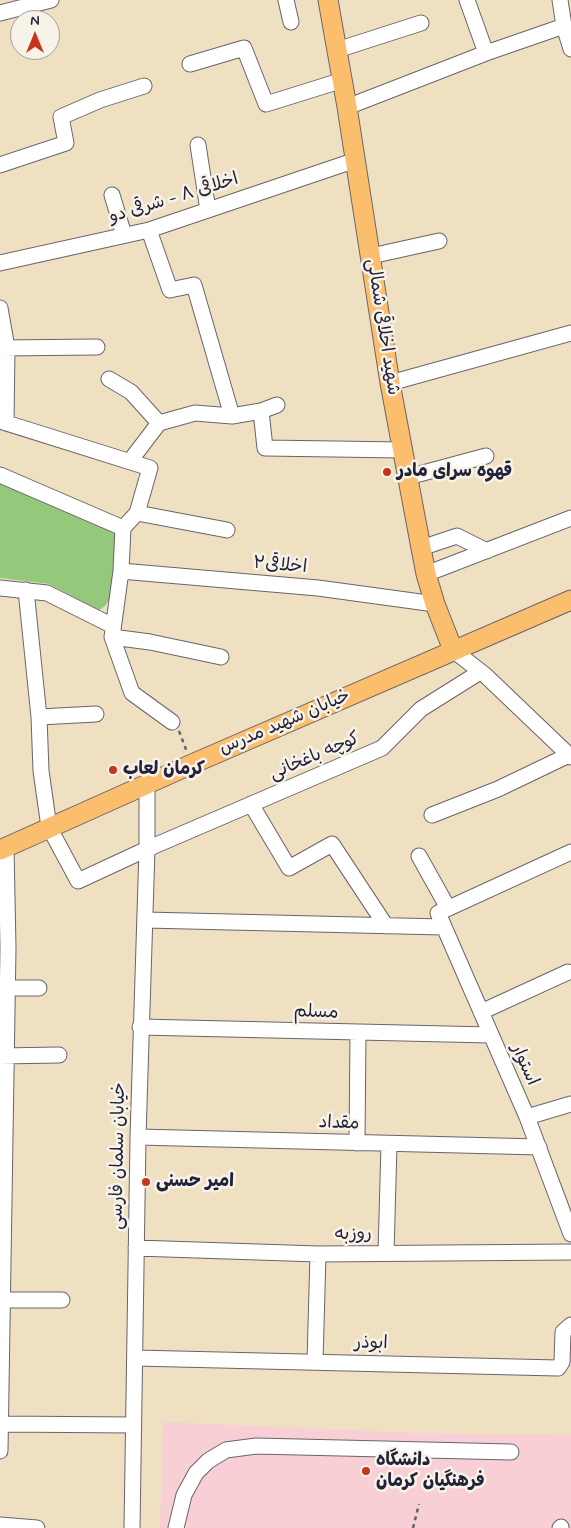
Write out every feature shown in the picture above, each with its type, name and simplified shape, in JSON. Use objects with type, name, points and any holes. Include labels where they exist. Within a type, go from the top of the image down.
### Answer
[{"type":"main road","name":"شهید اخلاقی شمالی","points":[[328,0],[356,160],[390,383],[421,548],[435,604],[453,650]]},
{"type":"main road","name":"خیابان شهید مدرس","points":[[3,849],[192,764],[571,600]]},
{"type":"street","points":[[0,13],[51,0]]},
{"type":"street","points":[[286,0],[291,22]]},
{"type":"street","points":[[467,0],[486,53]]},
{"type":"street","points":[[562,1],[564,26],[571,49]]},
{"type":"street","points":[[338,50],[421,23]]},
{"type":"street","points":[[347,107],[486,53],[564,26]]},
{"type":"street","points":[[190,64],[244,48],[266,104],[343,80]]},
{"type":"street","points":[[0,165],[66,144],[61,116],[100,100],[144,86]]},
{"type":"street","points":[[198,145],[208,210]]},
{"type":"street","name":"اخلاقی ۸ - شرقی دو","points":[[0,263],[149,230],[356,160]]},
{"type":"street","points":[[112,195],[124,235]]},
{"type":"street","points":[[149,230],[170,290],[194,285],[232,416]]},
{"type":"street","points":[[371,256],[439,241]]},
{"type":"street","points":[[0,308],[4,348],[3,422],[150,468],[137,513],[123,528],[121,571],[112,632],[132,693],[172,722]]},
{"type":"street","points":[[390,383],[571,333]]},
{"type":"street","points":[[4,348],[97,347]]},
{"type":"street","points":[[109,379],[131,392],[159,423]]},
{"type":"street","points":[[130,461],[159,423],[195,413],[232,416],[261,412],[278,405]]},
{"type":"street","points":[[261,412],[265,448],[403,450]]},
{"type":"street","points":[[408,477],[486,456]]},
{"type":"street","points":[[0,475],[123,528]]},
{"type":"street","points":[[137,513],[227,530]]},
{"type":"street","points":[[426,574],[571,518]]},
{"type":"street","points":[[421,548],[457,536],[487,551]]},
{"type":"street","name":"اخلاقی۲","points":[[121,571],[318,588],[435,604]]},
{"type":"street","points":[[0,588],[47,593],[112,632],[221,657]]},
{"type":"street","points":[[26,590],[39,717],[41,771],[49,828]]},
{"type":"street","points":[[432,815],[498,789],[570,756],[480,672],[453,650]]},
{"type":"street","name":"کوچه باغخانی","points":[[49,828],[78,881],[147,849],[382,748],[421,709],[480,672]]},
{"type":"street","points":[[39,717],[96,714]]},
{"type":"street","name":"خیابان سلمان فارسی","points":[[132,1528],[140,1027],[145,920],[147,784]]},
{"type":"street","points":[[251,804],[289,868],[332,844],[386,926]]},
{"type":"street","points":[[0,1451],[3,1056],[7,988],[4,948],[3,849]]},
{"type":"street","points":[[145,920],[386,926],[443,916],[571,852]]},
{"type":"street","name":"استوار","points":[[419,856],[490,1035],[527,1117],[571,1233]]},
{"type":"street","points":[[481,1012],[568,972]]},
{"type":"street","points":[[7,988],[38,988]]},
{"type":"street","name":"مسلم","points":[[140,1027],[490,1035]]},
{"type":"street","points":[[358,1032],[358,1143]]},
{"type":"street","points":[[3,1056],[59,1056]]},
{"type":"street","points":[[527,1117],[571,1104]]},
{"type":"street","name":"مقداد","points":[[138,1137],[539,1147]]},
{"type":"street","points":[[386,1253],[389,1144]]},
{"type":"street","name":"روزبه","points":[[136,1248],[318,1254],[571,1252]]},
{"type":"street","points":[[315,1362],[318,1254]]},
{"type":"street","points":[[2,1300],[62,1300]]},
{"type":"street","name":"ابوذر","points":[[135,1358],[558,1368],[562,1362],[563,1332],[571,1326]]},
{"type":"street","points":[[1,1424],[133,1425]]},
{"type":"street","points":[[180,1527],[184,1495],[196,1473],[208,1461],[226,1450],[256,1446],[511,1452]]},
{"type":"street","points":[[0,1525],[36,1528]]},
{"type":"path","points":[[172,722],[178,729],[192,764]]},
{"type":"path","points":[[413,1528],[419,1504]]},
{"type":"shaded area","name":"دانشگاه فرهنگیان کرمان","points":[[163,1422],[415,1433],[571,1435],[571,1528],[160,1528]]},
{"type":"green space","points":[[0,480],[121,532],[113,556],[114,576],[112,588],[109,600],[105,606],[99,610],[49,584],[0,578]]},
{"type":"place","name":"قهوه سرای مادر","points":[[387,472]]},
{"type":"place","name":"کرمان لعاب","points":[[113,770]]},
{"type":"place","name":"امیر حسنی","points":[[146,1182]]},
{"type":"place","name":"دانشگاه فرهنگیان کرمان","points":[[366,1471]]}]
